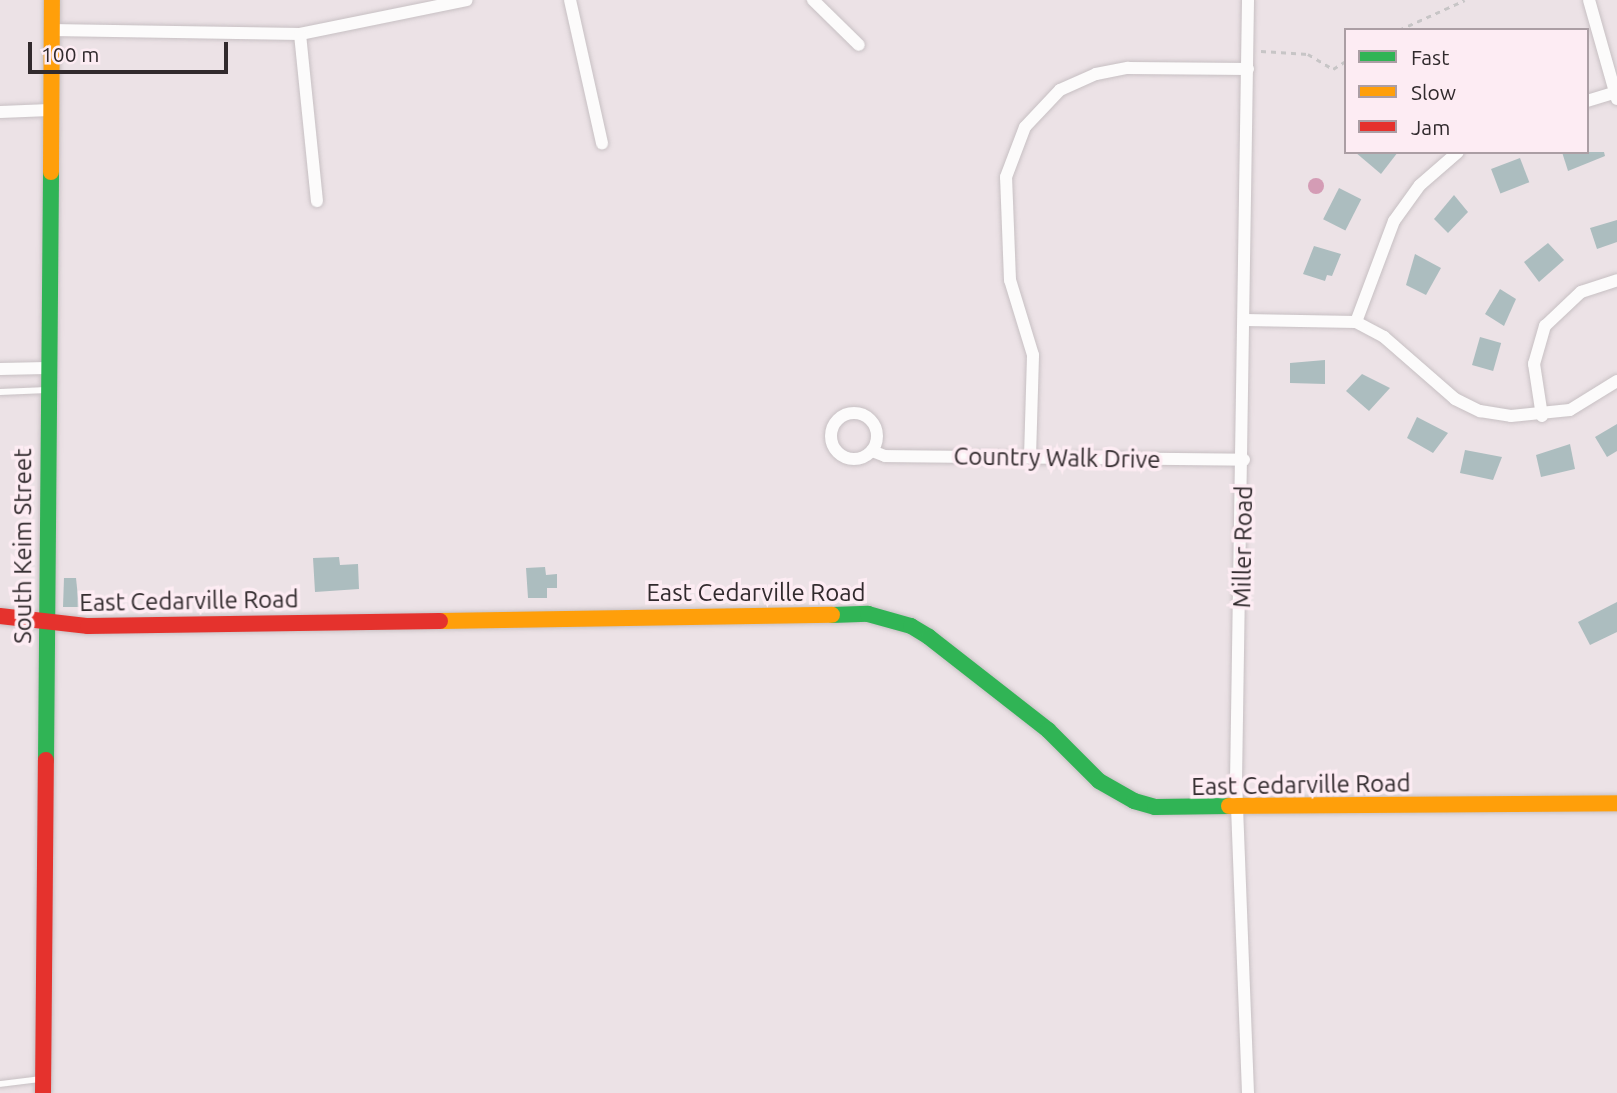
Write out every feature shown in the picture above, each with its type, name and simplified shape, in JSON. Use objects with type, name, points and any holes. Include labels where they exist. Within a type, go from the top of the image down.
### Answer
[{"type":"street","name":"South Keim Street","points":[[43,1086],[52,0]]},
{"type":"street","points":[[51,30],[300,34],[467,0]]},
{"type":"street","points":[[570,0],[602,143]]},
{"type":"street","points":[[813,0],[859,46]]},
{"type":"street","name":"Miller Road","points":[[1248,0],[1239,809],[1248,1093]]},
{"type":"street","points":[[1589,102],[1616,95],[1590,0]]},
{"type":"street","points":[[300,34],[317,201]]},
{"type":"street","points":[[1030,457],[1033,355],[1010,280],[1006,177],[1025,127],[1060,90],[1096,74],[1128,68],[1248,69]]},
{"type":"street","points":[[0,112],[50,110]]},
{"type":"street","points":[[1356,322],[1394,221],[1420,186],[1456,154]]},
{"type":"street","points":[[1542,416],[1534,364],[1545,326],[1581,292],[1617,280]]},
{"type":"street","points":[[1245,320],[1356,322],[1384,337],[1455,400],[1480,411],[1542,416],[1581,405],[1617,381]]},
{"type":"street","points":[[0,369],[47,368]]},
{"type":"street","name":"Country Walk Drive","points":[[872,451],[885,456],[1244,460]]},
{"type":"street","name":"East Cedarville Road","points":[[0,616],[88,626],[869,614],[911,626],[929,637],[1004,693],[1116,792],[1155,807],[1239,809],[1617,803]]},
{"type":"lane","points":[[0,393],[47,390]]},
{"type":"lane","points":[[0,1084],[43,1086]]},
{"type":"path","points":[[1403,28],[1465,0]]},
{"type":"path","points":[[1254,51],[1308,54],[1333,69],[1344,62]]},
{"type":"shaded area","points":[[1316,178],[1322,180],[1322,192],[1316,194],[1310,192],[1308,186],[1310,180]]},
{"type":"building","points":[[1604,152],[1605,156],[1568,171],[1563,154]]},
{"type":"building","points":[[1357,154],[1396,154],[1381,174]]},
{"type":"building","points":[[1520,158],[1529,182],[1500,193],[1491,169]]},
{"type":"building","points":[[1339,188],[1361,199],[1345,231],[1323,219]]},
{"type":"building","points":[[1454,195],[1468,212],[1448,233],[1434,219]]},
{"type":"building","points":[[1617,220],[1617,242],[1597,249],[1590,228]]},
{"type":"building","points":[[1548,243],[1564,260],[1539,282],[1524,262]]},
{"type":"building","points":[[1314,246],[1341,254],[1332,276],[1327,275],[1325,281],[1303,274]]},
{"type":"building","points":[[1415,254],[1441,268],[1426,295],[1406,285]]},
{"type":"building","points":[[1500,289],[1516,299],[1504,326],[1485,314]]},
{"type":"building","points":[[1480,337],[1501,343],[1493,371],[1472,365]]},
{"type":"building","points":[[1325,360],[1325,384],[1290,383],[1290,363]]},
{"type":"building","points":[[1362,374],[1390,388],[1369,411],[1346,391]]},
{"type":"building","points":[[1417,417],[1448,433],[1433,453],[1407,438]]},
{"type":"building","points":[[1617,424],[1617,451],[1607,457],[1595,437]]},
{"type":"building","points":[[1570,444],[1575,469],[1541,477],[1536,455]]},
{"type":"building","points":[[1465,450],[1502,457],[1493,480],[1460,473]]},
{"type":"building","points":[[339,557],[340,565],[358,564],[359,589],[315,592],[313,558]]},
{"type":"building","points":[[545,567],[546,575],[557,574],[557,588],[547,588],[547,598],[528,598],[526,568]]},
{"type":"building","points":[[64,578],[76,578],[79,607],[63,607]]},
{"type":"building","points":[[1617,602],[1617,632],[1590,645],[1578,622]]},
{"type":"traffic: fast","points":[[46,760],[51,172]]},
{"type":"traffic: fast","points":[[832,615],[868,614],[911,626],[929,637],[1048,730],[1099,781],[1134,801],[1155,807],[1229,806]]},
{"type":"traffic: slow","points":[[51,172],[52,0]]},
{"type":"traffic: slow","points":[[440,621],[832,615]]},
{"type":"traffic: slow","points":[[1229,806],[1617,803]]},
{"type":"traffic: jam","points":[[0,616],[88,626],[440,621]]},
{"type":"traffic: jam","points":[[43,1093],[46,760]]}]
